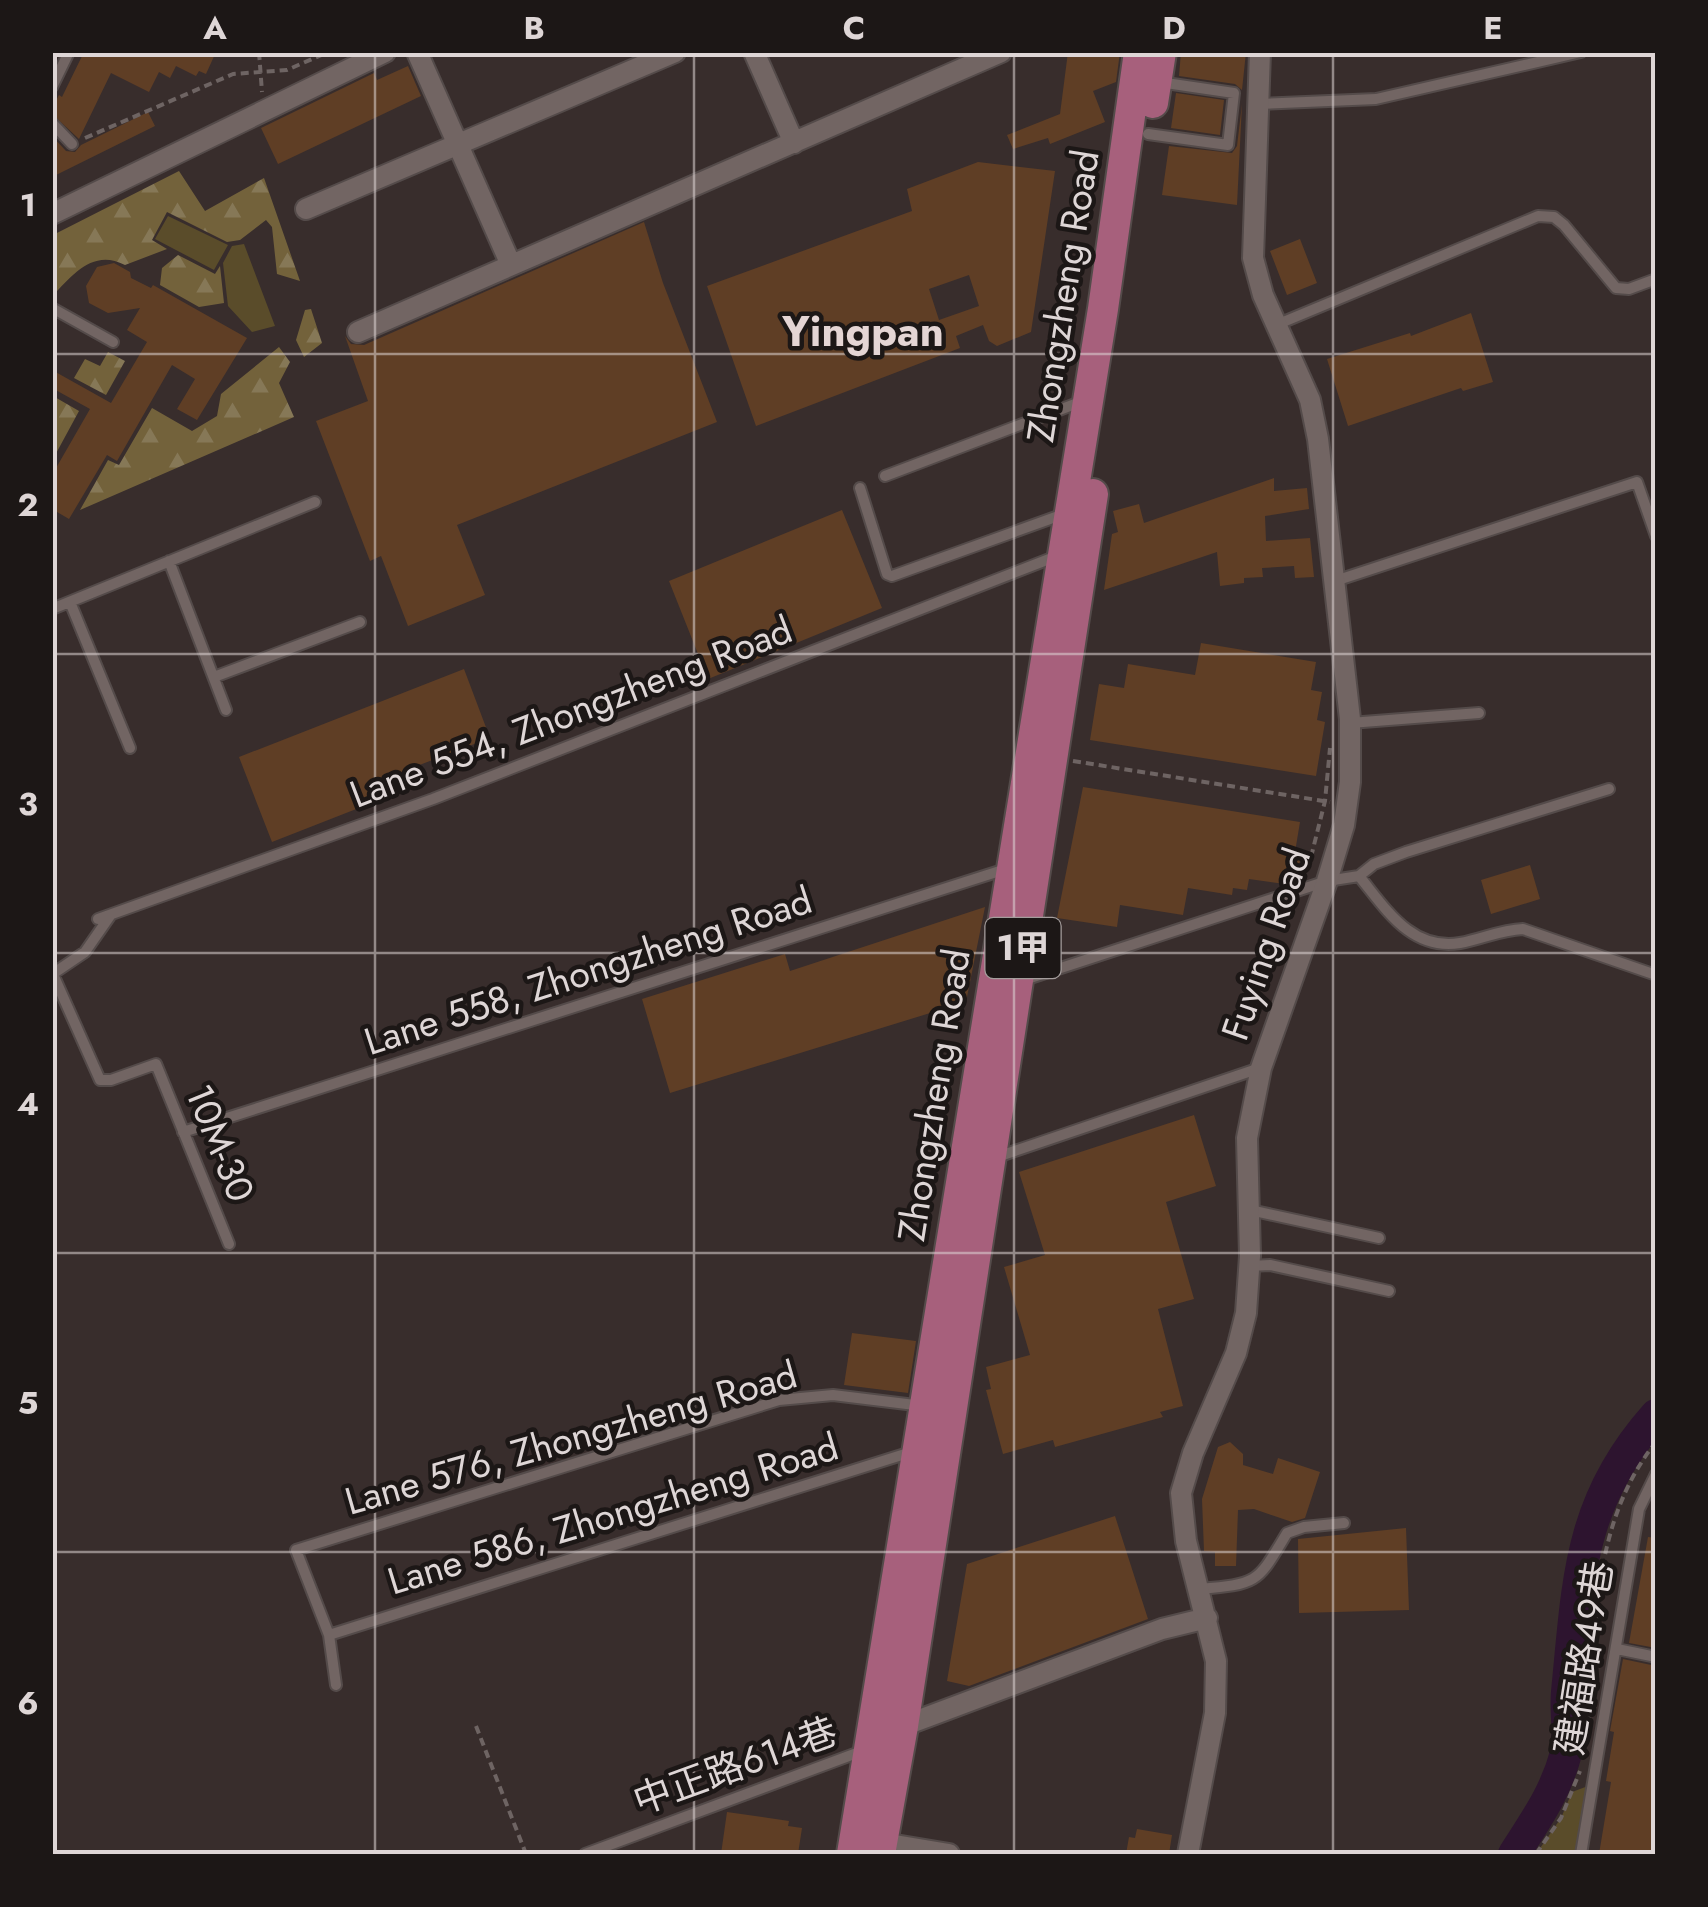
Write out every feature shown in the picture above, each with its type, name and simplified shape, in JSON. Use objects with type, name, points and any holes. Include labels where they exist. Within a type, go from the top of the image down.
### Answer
[{"type":"main road","name":"Zhongzheng Road","points":[[867,1848],[991,1159],[1011,867],[1140,52]]},
{"type":"main road","name":"Zhongzheng Road","points":[[886,1738],[924,1406],[1004,986],[1159,67]]},
{"type":"street","points":[[52,214],[385,52]]},
{"type":"street","points":[[416,52],[511,266]]},
{"type":"street","points":[[306,209],[675,52]]},
{"type":"street","points":[[754,52],[794,142]]},
{"type":"street","points":[[358,332],[794,142],[953,62],[1001,52]]},
{"type":"street","name":"Fuying Road","points":[[1188,1854],[1215,1713],[1216,1662],[1186,1541],[1182,1493],[1193,1454],[1236,1353],[1246,1313],[1250,1266],[1247,1138],[1260,1068],[1327,881],[1348,805],[1350,723],[1322,464],[1310,400],[1263,294],[1253,258],[1260,52]]},
{"type":"street","points":[[886,1738],[1162,1629],[1207,1618]]},
{"type":"street","points":[[867,1848],[949,1854]]},
{"type":"lane","points":[[52,86],[69,52]]},
{"type":"lane","points":[[1258,104],[1376,100],[1581,52]]},
{"type":"lane","points":[[1148,134],[1228,145],[1234,92],[1159,67]]},
{"type":"lane","points":[[52,123],[72,144]]},
{"type":"lane","points":[[1276,325],[1538,216],[1564,224],[1616,288],[1629,289],[1656,279]]},
{"type":"lane","points":[[52,308],[113,342]]},
{"type":"lane","points":[[886,476],[1088,399]]},
{"type":"lane","points":[[1334,582],[1637,482],[1656,536]]},
{"type":"lane","points":[[860,488],[887,574],[892,576],[1069,512]]},
{"type":"lane","points":[[52,609],[316,502]]},
{"type":"lane","name":"Lane 554, Zhongzheng Road","points":[[53,972],[86,952],[112,915],[98,920],[433,799],[1062,553]]},
{"type":"lane","points":[[169,562],[226,710]]},
{"type":"lane","points":[[70,602],[130,748]]},
{"type":"lane","points":[[214,678],[360,622]]},
{"type":"lane","points":[[1350,723],[1480,713]]},
{"type":"lane","points":[[1004,986],[1327,881],[1359,876],[1374,864],[1406,852],[1609,790]]},
{"type":"lane","name":"Lane 558, Zhongzheng Road","points":[[183,1132],[1011,867]]},
{"type":"lane","points":[[1359,876],[1404,930],[1419,939],[1457,944],[1523,929],[1656,975]]},
{"type":"lane","name":"10M-30","points":[[53,972],[100,1080],[156,1064],[229,1244]]},
{"type":"lane","points":[[991,1159],[1260,1068]]},
{"type":"lane","points":[[1249,1210],[1379,1238]]},
{"type":"lane","points":[[1250,1266],[1270,1266],[1390,1291]]},
{"type":"lane","name":"Lane 576, Zhongzheng Road","points":[[329,1636],[296,1550],[780,1400],[833,1395],[924,1406]]},
{"type":"lane","name":"Lane 586, Zhongzheng Road","points":[[329,1636],[905,1454],[916,1455]]},
{"type":"lane","name":"建福路49巷","points":[[1581,1854],[1639,1509],[1656,1474]]},
{"type":"lane","points":[[1199,1588],[1234,1586],[1254,1580],[1269,1567],[1288,1533],[1304,1527],[1344,1523]]},
{"type":"lane","points":[[329,1636],[336,1684]]},
{"type":"lane","points":[[1617,1650],[1656,1657]]},
{"type":"lane","name":"中正路614巷","points":[[584,1854],[886,1738]]},
{"type":"path","points":[[259,52],[262,96]]},
{"type":"path","points":[[72,144],[206,84],[234,74],[286,70],[328,52]]},
{"type":"path","points":[[1311,856],[1324,801],[1330,747]]},
{"type":"path","points":[[1073,760],[1348,805]]},
{"type":"path","points":[[1588,1722],[1602,1558],[1622,1494],[1656,1442]]},
{"type":"path","points":[[476,1726],[526,1854]]},
{"type":"path","points":[[1536,1854],[1562,1818],[1585,1759]]},
{"type":"shaded area","points":[[168,216],[228,245],[214,270],[155,239]]},
{"type":"shaded area","points":[[244,244],[275,326],[252,332],[228,306],[223,263],[232,246]]},
{"type":"shaded area","points":[[1588,1786],[1576,1854],[1536,1854],[1561,1818],[1572,1792]]},
{"type":"green space","points":[[179,171],[205,211],[264,178],[300,281],[277,274],[272,227],[266,220],[240,240],[227,242],[167,212],[152,240],[167,249],[125,265],[93,262],[76,272],[53,295],[53,235]]},
{"type":"green space","points":[[178,255],[215,274],[220,266],[224,303],[199,307],[160,285],[162,268]]},
{"type":"green space","points":[[311,309],[322,343],[304,357],[296,340],[305,310]]},
{"type":"green space","points":[[279,347],[290,362],[279,383],[294,417],[80,510],[108,460],[119,465],[152,408],[192,431],[217,416],[221,394]]},
{"type":"green space","points":[[108,352],[125,361],[106,395],[74,378],[85,359],[100,366]]},
{"type":"green space","points":[[53,396],[79,411],[53,459]]},
{"type":"building","points":[[84,52],[216,52],[206,74],[199,71],[196,76],[176,66],[170,78],[159,72],[149,92],[111,73],[79,139],[52,114],[52,108],[59,95],[62,97]]},
{"type":"building","points":[[1068,52],[1120,52],[1116,82],[1093,91],[1105,122],[1050,144],[1048,138],[1013,149],[1007,135],[1060,114]]},
{"type":"building","points":[[1181,52],[1246,52],[1242,90],[1235,84],[1179,76]]},
{"type":"building","points":[[408,66],[421,96],[278,164],[261,128],[374,73],[377,80]]},
{"type":"building","points":[[1176,93],[1224,100],[1220,135],[1171,128]]},
{"type":"building","points":[[1242,104],[1237,205],[1162,195],[1169,146],[1232,153],[1237,146]]},
{"type":"building","points":[[148,112],[155,126],[52,177],[52,136],[66,151],[75,152],[81,145]]},
{"type":"building","points":[[978,162],[1055,171],[1031,332],[997,346],[989,341],[983,325],[956,336],[960,348],[756,426],[707,286],[912,211],[907,189]],"holes":[[[969,275],[979,306],[939,320],[929,289]]]},
{"type":"building","points":[[644,222],[663,283],[717,422],[457,525],[485,595],[408,626],[381,556],[370,561],[316,421],[368,401],[345,336],[351,344],[364,345]]},
{"type":"building","points":[[1300,239],[1317,283],[1287,295],[1270,251]]},
{"type":"building","points":[[114,263],[130,272],[131,278],[151,288],[153,285],[247,338],[197,420],[177,409],[195,379],[172,365],[117,461],[107,455],[69,519],[52,509],[52,475],[90,409],[52,388],[52,370],[111,403],[147,342],[127,330],[140,308],[108,313],[89,303],[86,286],[97,267]]},
{"type":"building","points":[[1471,313],[1493,382],[1463,391],[1461,388],[1348,426],[1327,359],[1410,333],[1411,336]]},
{"type":"building","points":[[1274,478],[1274,491],[1307,488],[1309,509],[1265,516],[1266,541],[1310,538],[1314,577],[1295,578],[1294,566],[1262,568],[1263,577],[1220,586],[1217,552],[1104,590],[1112,534],[1118,532],[1113,511],[1139,504],[1144,523]]},
{"type":"building","points":[[842,510],[882,608],[708,679],[669,581]]},
{"type":"building","points":[[1201,643],[1316,662],[1311,690],[1322,692],[1317,720],[1325,722],[1316,776],[1090,740],[1099,684],[1124,688],[1128,664],[1195,675]]},
{"type":"building","points":[[464,669],[490,738],[409,769],[415,786],[272,842],[239,757]]},
{"type":"building","points":[[1083,787],[1300,822],[1295,852],[1301,853],[1297,880],[1286,878],[1285,884],[1249,879],[1247,890],[1233,888],[1232,895],[1188,888],[1183,915],[1120,905],[1117,927],[1057,918]]},
{"type":"building","points":[[1530,865],[1540,899],[1491,914],[1481,880]]},
{"type":"building","points":[[985,907],[966,1002],[670,1093],[642,999],[785,954],[790,971]]},
{"type":"building","points":[[1194,1115],[1216,1186],[1166,1202],[1194,1299],[1158,1309],[1183,1406],[1160,1412],[1163,1417],[1055,1447],[1053,1440],[1003,1454],[986,1390],[991,1389],[986,1367],[1030,1355],[1004,1267],[1045,1255],[1019,1172]]},
{"type":"building","points":[[852,1333],[916,1341],[908,1393],[844,1385]]},
{"type":"building","points":[[1230,1442],[1243,1454],[1243,1465],[1273,1474],[1278,1458],[1320,1472],[1305,1518],[1292,1522],[1254,1509],[1238,1510],[1236,1566],[1215,1566],[1215,1552],[1204,1551],[1202,1499],[1218,1447]]},
{"type":"building","points":[[1115,1516],[1148,1619],[969,1686],[947,1681],[967,1564]]},
{"type":"building","points":[[1406,1528],[1409,1610],[1299,1613],[1298,1539]]},
{"type":"building","points":[[1648,1537],[1656,1538],[1656,1648],[1629,1643]]},
{"type":"building","points":[[1623,1659],[1656,1666],[1656,1854],[1599,1854],[1611,1782],[1606,1781],[1614,1732],[1610,1731]]},
{"type":"building","points":[[727,1812],[789,1821],[788,1826],[802,1828],[798,1854],[721,1854]]},
{"type":"building","points":[[1137,1829],[1172,1835],[1169,1854],[1126,1854],[1129,1837],[1135,1838]]},
{"type":"waterway","points":[[1514,1854],[1551,1793],[1566,1753],[1567,1692],[1579,1579],[1596,1512],[1630,1447],[1656,1415]]},
{"type":"district","name":"Yingpan","points":[[863,331]]}]
